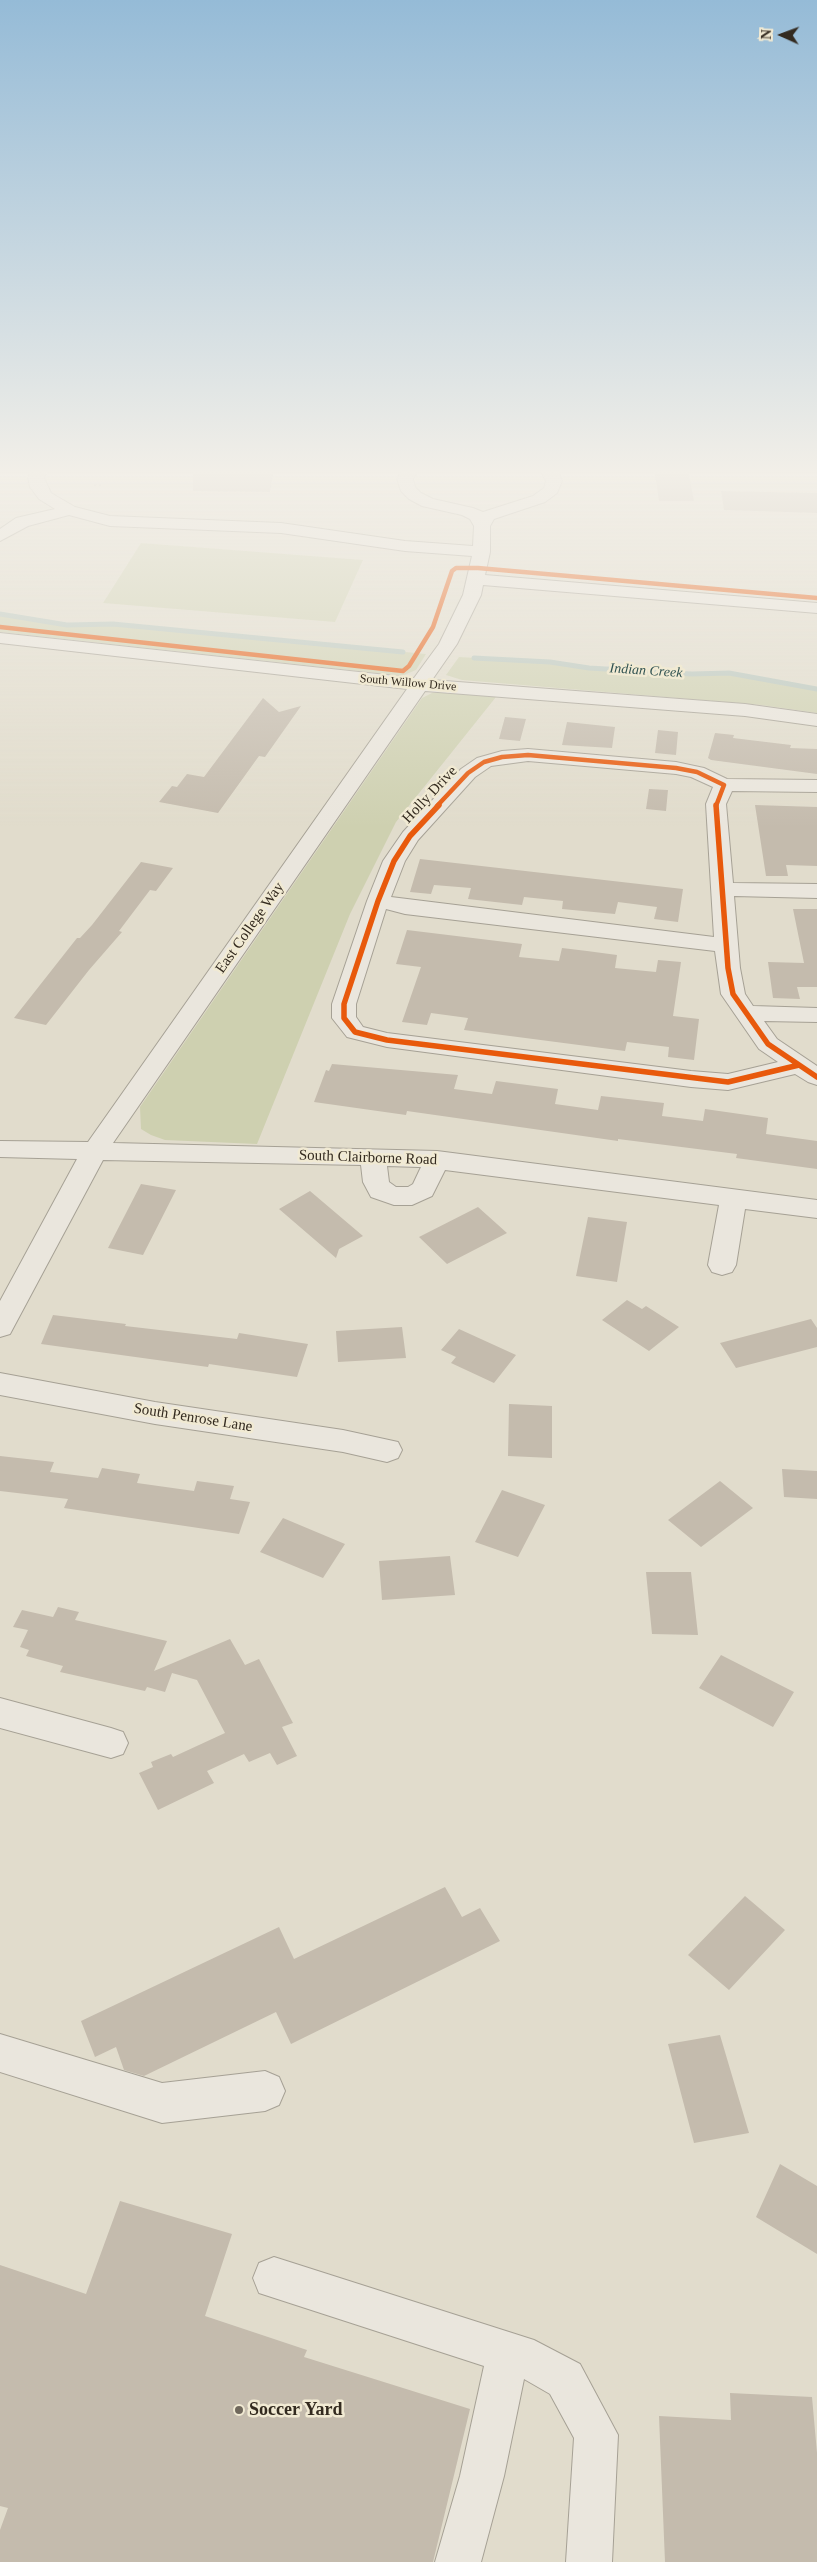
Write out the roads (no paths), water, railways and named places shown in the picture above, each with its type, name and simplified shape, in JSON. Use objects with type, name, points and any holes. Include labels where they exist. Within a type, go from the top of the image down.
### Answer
[{"type":"street","name":"East College Way","points":[[0,1327],[82,1172],[96,1150],[458,627],[474,589]]},
{"type":"street","points":[[588,589],[817,608]]},
{"type":"street","name":"South Willow Drive","points":[[0,638],[419,684],[745,710],[817,720]]},
{"type":"street","name":"Holly Drive","points":[[808,1071],[728,1082],[691,1079],[387,1040],[356,1032],[344,1018],[344,1004],[378,901],[394,861],[410,836],[468,773],[484,762],[502,757],[528,755],[676,768],[697,772],[724,785],[817,786]]},
{"type":"street","name":"Holly Drive","points":[[724,785],[716,804],[726,945],[733,994],[768,1044],[808,1071]]},
{"type":"street","points":[[722,889],[817,892]]},
{"type":"street","points":[[378,901],[406,908],[726,945]]},
{"type":"street","points":[[746,1013],[817,1015]]},
{"type":"street","name":"South Clairborne Road","points":[[0,1149],[437,1160],[817,1209]]},
{"type":"street","points":[[372,1158],[376,1182],[380,1191],[394,1196],[412,1196],[423,1190],[437,1160]]},
{"type":"street","points":[[722,1265],[734,1198]]},
{"type":"street","name":"South Penrose Lane","points":[[0,1384],[155,1413],[334,1440],[387,1450]]},
{"type":"street","points":[[0,1713],[110,1743]]},
{"type":"street","points":[[0,2054],[162,2103],[265,2091]]},
{"type":"street","points":[[274,2278],[534,2361],[565,2379],[596,2435],[589,2562]]},
{"type":"street","points":[[458,2562],[482,2476],[508,2353]]},
{"type":"waterway","name":"Indian Creek","points":[[0,614],[67,625],[113,624],[403,652]]},
{"type":"waterway","name":"Indian Creek","points":[[474,658],[550,662],[589,668],[692,674],[729,673],[817,689]]},
{"type":"place","name":"Soccer Yard","points":[[239,2410]]}]
